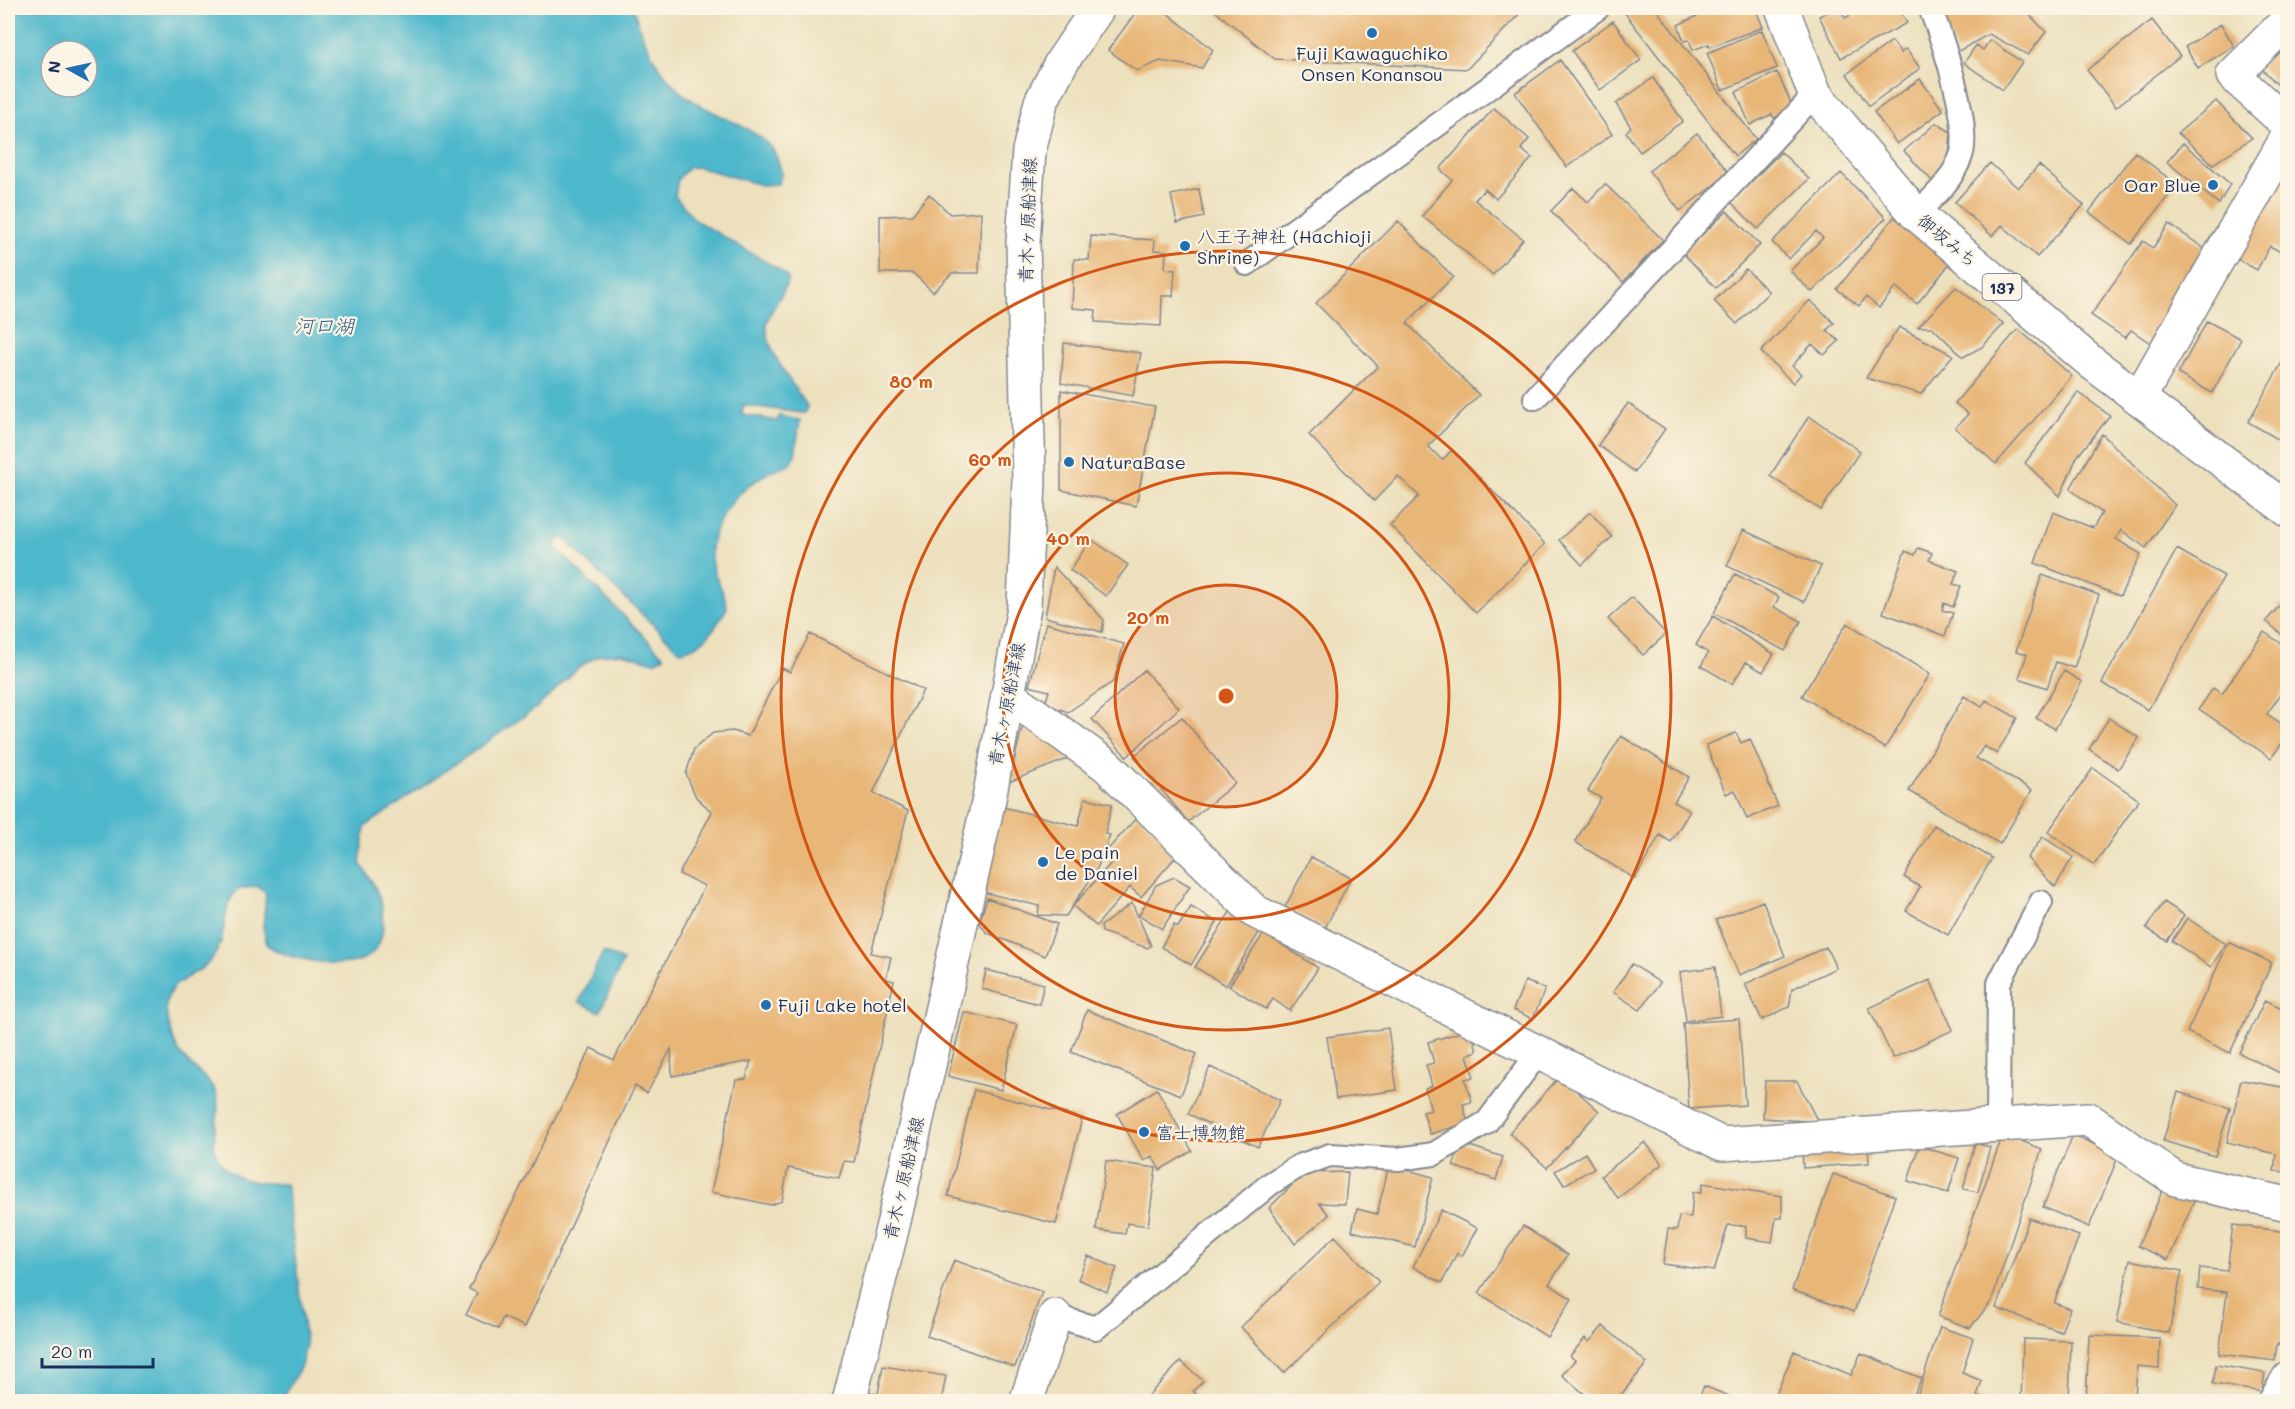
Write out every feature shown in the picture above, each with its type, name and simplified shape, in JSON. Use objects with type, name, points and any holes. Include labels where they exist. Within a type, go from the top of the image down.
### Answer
[{"type":"main road","name":"青木ヶ原船津線","points":[[849,1401],[894,1221],[989,799],[1024,607],[1029,480],[1023,243],[1029,151],[1041,102],[1061,63],[1098,8]]},
{"type":"main road","name":"御坂みち","points":[[1782,8],[1815,94],[1916,214],[2092,363],[2288,510]]},
{"type":"main road","points":[[2288,20],[2233,75],[2288,125]]},
{"type":"main road","points":[[2139,398],[2288,136]]},
{"type":"main road","points":[[1008,695],[1106,765],[1254,911],[1722,1144],[2088,1119],[2175,1179],[2288,1204]]},
{"type":"main road","points":[[1026,1401],[1055,1316]]},
{"type":"main road","points":[[2275,1401],[2288,1379]]},
{"type":"lane","points":[[1247,264],[1598,8]]},
{"type":"lane","points":[[1916,214],[1946,186],[1962,154],[1963,133],[1955,86],[1930,8]]},
{"type":"lane","points":[[1535,398],[1815,94]]},
{"type":"lane","points":[[1998,1125],[1999,983],[2041,902]]},
{"type":"lane","points":[[1055,1316],[1096,1328],[1270,1184],[1299,1166],[1330,1155],[1398,1159],[1434,1154],[1487,1122],[1539,1052]]},
{"type":"water","name":"河口湖","points":[[8,8],[633,8],[651,53],[671,83],[702,106],[761,138],[771,147],[776,156],[782,173],[778,184],[761,185],[698,167],[688,168],[678,179],[675,196],[695,220],[780,270],[788,278],[768,319],[767,329],[773,352],[807,406],[805,413],[743,405],[742,415],[778,421],[779,416],[800,420],[795,455],[791,464],[768,473],[751,484],[723,515],[712,540],[711,552],[712,565],[727,608],[708,636],[696,646],[688,649],[680,651],[561,536],[555,547],[664,656],[654,662],[622,653],[599,655],[579,667],[539,706],[365,827],[360,863],[380,899],[383,920],[380,939],[368,956],[349,963],[326,963],[290,956],[267,945],[263,927],[266,894],[257,886],[236,890],[228,908],[223,934],[216,952],[205,966],[179,982],[170,993],[166,1003],[167,1014],[175,1044],[184,1058],[207,1079],[215,1091],[218,1108],[214,1143],[219,1160],[225,1168],[246,1180],[286,1184],[306,1346],[301,1366],[281,1401],[8,1401]]},
{"type":"water","points":[[603,952],[623,961],[600,1012],[579,1002]]},
{"type":"building","points":[[1139,8],[1161,8],[1213,50],[1202,68],[1160,61],[1137,71],[1108,50]]},
{"type":"building","name":"Fuji Kawaguchiko Onsen Konansou","points":[[1211,8],[1525,8],[1467,69],[1275,59]]},
{"type":"building","points":[[1630,8],[1655,8],[1756,139],[1735,156],[1624,12]]},
{"type":"building","points":[[1714,8],[1755,8],[1763,27],[1710,47],[1709,44],[1693,50],[1689,40],[1684,41],[1678,25]]},
{"type":"building","points":[[1839,8],[1845,18],[1865,8],[1899,8],[1907,23],[1841,58],[1819,16]]},
{"type":"building","points":[[1945,8],[2023,8],[2046,32],[2028,55],[1989,34],[1957,52],[1943,21]]},
{"type":"building","points":[[2152,20],[2180,56],[2116,107],[2087,70]]},
{"type":"building","points":[[1613,21],[1641,60],[1600,90],[1572,51]]},
{"type":"building","points":[[2221,24],[2234,46],[2198,68],[2185,47]]},
{"type":"building","points":[[1762,30],[1777,68],[1722,90],[1707,53]]},
{"type":"building","points":[[2288,37],[2288,95],[2259,66]]},
{"type":"building","points":[[1990,40],[2022,62],[2003,90],[1964,63],[1976,45],[1983,50]]},
{"type":"building","points":[[1892,41],[1901,53],[1906,49],[1920,68],[1869,106],[1847,74]]},
{"type":"building","points":[[1560,60],[1612,134],[1567,167],[1515,93]]},
{"type":"building","points":[[1777,72],[1794,109],[1774,118],[1772,114],[1750,125],[1736,92]]},
{"type":"building","points":[[1653,78],[1683,121],[1640,152],[1626,132],[1631,127],[1616,104]]},
{"type":"building","points":[[1920,79],[1943,110],[1897,144],[1874,112]]},
{"type":"building","points":[[2216,101],[2252,138],[2213,164],[2178,133]]},
{"type":"building","points":[[1494,108],[1529,139],[1521,149],[1532,158],[1496,199],[1485,189],[1475,200],[1523,239],[1493,275],[1422,216],[1452,180],[1440,169]]},
{"type":"building","points":[[1936,123],[1951,132],[1948,170],[1934,183],[1904,151]]},
{"type":"building","points":[[1697,133],[1729,173],[1680,211],[1649,171]]},
{"type":"building","points":[[2183,143],[2230,184],[2219,204],[2167,162]]},
{"type":"building","points":[[1781,152],[1809,179],[1758,229],[1731,202]]},
{"type":"building","points":[[2135,152],[2177,185],[2131,244],[2089,212]]},
{"type":"building","points":[[1990,163],[2018,188],[2039,165],[2084,205],[2037,257],[2002,225],[1992,236],[1955,202]]},
{"type":"building","points":[[2288,168],[2288,256],[2270,246],[2257,270],[2237,259]]},
{"type":"building","points":[[1841,173],[1886,218],[1812,292],[1790,271],[1823,238],[1816,231],[1789,259],[1772,242]]},
{"type":"building","points":[[1605,184],[1663,240],[1623,282],[1551,211],[1573,188],[1588,202]]},
{"type":"building","points":[[1199,189],[1204,217],[1177,223],[1171,195]]},
{"type":"building","points":[[929,194],[950,214],[981,212],[979,273],[952,273],[933,292],[913,273],[880,273],[880,216],[912,215]]},
{"type":"building","points":[[1727,211],[1760,245],[1716,288],[1683,253]]},
{"type":"building","points":[[1894,217],[1951,262],[1917,304],[1896,287],[1879,308],[1866,297],[1859,306],[1837,289]]},
{"type":"building","points":[[1398,221],[1453,277],[1407,323],[1479,395],[1428,446],[1442,460],[1452,450],[1545,544],[1476,613],[1390,525],[1419,496],[1398,476],[1374,501],[1309,435],[1378,366],[1316,303]]},
{"type":"building","points":[[2169,224],[2205,249],[2192,269],[2200,275],[2152,344],[2131,330],[2125,338],[2091,315],[2143,241],[2153,248]]},
{"type":"building","points":[[1091,236],[1155,240],[1154,250],[1166,251],[1165,269],[1175,270],[1173,296],[1162,296],[1161,326],[1095,322],[1096,310],[1072,308],[1074,259],[1089,260]]},
{"type":"building","points":[[1746,269],[1769,292],[1737,324],[1714,301]]},
{"type":"building","points":[[1956,287],[2004,324],[1982,347],[1963,357],[1932,327],[1918,327]]},
{"type":"building","points":[[1810,300],[1834,323],[1827,330],[1839,341],[1824,355],[1812,344],[1792,366],[1801,374],[1793,383],[1761,352]]},
{"type":"building","points":[[2207,321],[2241,339],[2212,393],[2178,374]]},
{"type":"building","points":[[1899,327],[1953,355],[1921,394],[1866,378]]},
{"type":"building","points":[[2018,329],[2072,376],[1996,464],[1955,428],[1968,414],[1955,403]]},
{"type":"building","points":[[1064,343],[1141,353],[1133,396],[1061,383]]},
{"type":"building","points":[[2288,352],[2288,445],[2248,422]]},
{"type":"building","points":[[1061,390],[1155,407],[1136,506],[1061,490]]},
{"type":"building","points":[[2078,392],[2110,416],[2077,457],[2060,496],[2025,463]]},
{"type":"building","points":[[1628,403],[1665,429],[1635,472],[1598,445]]},
{"type":"building","points":[[1809,416],[1860,451],[1821,510],[1770,476]]},
{"type":"building","points":[[2102,434],[2175,505],[2146,548],[2121,530],[2116,539],[2141,554],[2120,596],[2035,563],[2053,512],[2093,528],[2102,513],[2070,489]]},
{"type":"building","points":[[1590,512],[1612,537],[1582,565],[1559,540]]},
{"type":"building","points":[[1743,530],[1821,566],[1804,602],[1727,566]]},
{"type":"building","points":[[1091,539],[1128,565],[1106,596],[1070,570]]},
{"type":"building","points":[[1918,548],[1932,553],[1929,560],[1958,571],[1953,584],[1961,586],[1953,607],[1944,603],[1942,610],[1953,613],[1945,636],[1883,613],[1905,551],[1915,555]]},
{"type":"building","points":[[2177,549],[2224,576],[2148,710],[2102,683]]},
{"type":"building","points":[[1054,567],[1104,620],[1102,632],[1045,617]]},
{"type":"building","points":[[1735,574],[1779,597],[1774,607],[1801,621],[1785,651],[1714,613]]},
{"type":"building","points":[[2042,575],[2099,595],[2074,668],[2056,662],[2047,688],[2019,678],[2027,654],[2016,651]]},
{"type":"building","points":[[2288,596],[2288,640],[2266,621]]},
{"type":"building","points":[[1632,597],[1666,634],[1643,655],[1608,619]]},
{"type":"building","points":[[1713,616],[1774,654],[1763,672],[1746,662],[1732,684],[1701,666],[1708,653],[1696,645]]},
{"type":"building","points":[[1046,623],[1124,644],[1114,681],[1068,712],[1045,704],[1049,691],[1029,686]]},
{"type":"building","points":[[1847,623],[1930,674],[1885,748],[1802,696]]},
{"type":"building","points":[[2264,632],[2288,648],[2288,683],[2267,714],[2288,728],[2288,735],[2271,758],[2199,709],[2213,688],[2222,694]]},
{"type":"building","name":"Fuji Lake hotel","points":[[810,634],[923,690],[873,793],[908,811],[871,953],[891,957],[886,979],[894,981],[854,1162],[844,1161],[839,1178],[788,1168],[782,1201],[771,1205],[711,1192],[736,1080],[746,1079],[751,1061],[672,1076],[671,1049],[647,1093],[635,1086],[525,1327],[503,1317],[498,1329],[466,1315],[477,1293],[469,1289],[591,1048],[614,1060],[705,886],[679,874],[712,812],[696,797],[686,774],[694,749],[713,733],[733,731],[748,736],[782,668],[790,672]]},
{"type":"building","points":[[1144,670],[1179,708],[1127,757],[1092,719]]},
{"type":"building","points":[[2064,671],[2082,682],[2055,729],[2036,718]]},
{"type":"building","points":[[1964,696],[1982,707],[1986,700],[2017,718],[1997,754],[1984,746],[1976,758],[2032,790],[2000,844],[1909,791]]},
{"type":"building","points":[[1182,717],[1235,783],[1188,822],[1134,756]]},
{"type":"building","points":[[2109,718],[2139,738],[2118,769],[2089,749]]},
{"type":"building","points":[[1022,728],[1046,732],[1072,757],[1009,782]]},
{"type":"building","points":[[1736,733],[1741,743],[1750,739],[1778,806],[1747,819],[1735,790],[1726,794],[1706,745]]},
{"type":"building","points":[[1621,736],[1689,777],[1674,802],[1690,811],[1671,842],[1660,835],[1635,879],[1575,842],[1601,798],[1588,791]]},
{"type":"building","points":[[2093,768],[2139,800],[2094,865],[2048,832]]},
{"type":"building","points":[[1085,798],[1112,804],[1105,834],[1110,835],[1097,869],[1066,916],[1038,915],[1039,906],[983,892],[1003,807],[1078,826]]},
{"type":"building","points":[[1138,816],[1179,853],[1141,897],[1130,887],[1096,926],[1073,906],[1111,863],[1102,856]]},
{"type":"building","points":[[1934,825],[1992,858],[1948,935],[1906,911],[1920,887],[1904,877]]},
{"type":"building","points":[[2043,837],[2073,857],[2055,887],[2027,858]]},
{"type":"building","points":[[1311,857],[1351,878],[1325,928],[1285,907]]},
{"type":"building","points":[[1174,877],[1190,886],[1162,929],[1139,915],[1156,885]]},
{"type":"building","points":[[987,898],[1057,924],[1045,956],[987,933],[979,922]]},
{"type":"building","points":[[1763,901],[1785,956],[1739,975],[1716,920]]},
{"type":"building","points":[[2164,902],[2184,915],[2167,941],[2146,928]]},
{"type":"building","points":[[1132,903],[1151,946],[1147,948],[1102,932],[1101,926]]},
{"type":"building","points":[[1191,907],[1217,922],[1191,965],[1161,947],[1174,925],[1178,927]]},
{"type":"building","points":[[1232,909],[1262,928],[1226,986],[1195,967]]},
{"type":"building","points":[[2187,918],[2226,944],[2211,967],[2172,941]]},
{"type":"building","points":[[1264,933],[1318,968],[1290,1011],[1273,999],[1266,1009],[1229,986]]},
{"type":"building","points":[[2229,942],[2272,963],[2230,1053],[2187,1032]]},
{"type":"building","points":[[1826,947],[1836,968],[1792,989],[1789,1007],[1762,1020],[1745,984]]},
{"type":"building","points":[[1632,964],[1660,983],[1640,1010],[1613,992]]},
{"type":"building","points":[[1715,967],[1721,1016],[1686,1021],[1680,972]]},
{"type":"building","points":[[986,970],[1044,984],[1039,1004],[982,989]]},
{"type":"building","points":[[1930,980],[1953,1030],[1893,1058],[1869,1008]]},
{"type":"building","points":[[1525,981],[1545,989],[1533,1019],[1513,1010]]},
{"type":"building","points":[[2265,1000],[2288,1011],[2288,1077],[2239,1053]]},
{"type":"building","points":[[1087,1010],[1197,1054],[1181,1095],[1071,1052]]},
{"type":"building","points":[[964,1012],[1017,1025],[1001,1090],[948,1076]]},
{"type":"building","points":[[1739,1019],[1745,1105],[1689,1109],[1683,1023]]},
{"type":"building","points":[[1388,1028],[1397,1090],[1336,1099],[1327,1037]]},
{"type":"building","points":[[1471,1029],[1477,1051],[1467,1055],[1474,1077],[1465,1079],[1472,1102],[1463,1104],[1468,1123],[1430,1134],[1423,1112],[1431,1110],[1425,1088],[1432,1086],[1426,1065],[1434,1063],[1428,1042]]},
{"type":"building","points":[[1210,1067],[1280,1100],[1258,1147],[1188,1114]]},
{"type":"building","points":[[1560,1076],[1599,1111],[1547,1168],[1509,1133]]},
{"type":"building","points":[[2241,1080],[2288,1088],[2288,1172],[2274,1171],[2276,1154],[2227,1142]]},
{"type":"building","points":[[1765,1081],[1797,1081],[1818,1122],[1763,1118]]},
{"type":"building","points":[[1157,1089],[1192,1151],[1160,1170],[1152,1156],[1144,1161],[1117,1114]]},
{"type":"building","points":[[974,1090],[1082,1118],[1056,1224],[948,1196]]},
{"type":"building","points":[[2178,1092],[2230,1108],[2215,1156],[2163,1141]]},
{"type":"building","points":[[2003,1134],[2042,1149],[1991,1302],[1970,1328],[1938,1316]]},
{"type":"building","points":[[2073,1135],[2119,1155],[2089,1227],[2043,1207]]},
{"type":"building","points":[[1645,1142],[1662,1164],[1618,1198],[1601,1176]]},
{"type":"building","points":[[1461,1143],[1503,1157],[1496,1180],[1453,1166]]},
{"type":"building","points":[[1975,1143],[1990,1147],[1978,1192],[1963,1189]]},
{"type":"building","points":[[1868,1145],[1869,1163],[1803,1168],[1802,1151]]},
{"type":"building","points":[[1919,1146],[1959,1158],[1948,1193],[1908,1181]]},
{"type":"building","points":[[1585,1153],[1594,1168],[1564,1185],[1555,1171]]},
{"type":"building","points":[[1106,1161],[1156,1168],[1148,1226],[1127,1223],[1125,1234],[1096,1230]]},
{"type":"building","points":[[1389,1165],[1433,1177],[1415,1247],[1352,1231],[1357,1209],[1377,1214]]},
{"type":"building","points":[[1348,1172],[1345,1204],[1319,1203],[1329,1215],[1295,1244],[1269,1208],[1304,1173]]},
{"type":"building","points":[[1833,1174],[1895,1196],[1854,1312],[1792,1290]]},
{"type":"building","points":[[1703,1183],[1782,1196],[1782,1218],[1776,1218],[1772,1242],[1746,1238],[1746,1226],[1728,1225],[1714,1271],[1663,1264],[1668,1229],[1677,1230],[1679,1216],[1691,1217],[1693,1192],[1701,1193]]},
{"type":"building","points":[[2166,1183],[2196,1197],[2168,1260],[2138,1246]]},
{"type":"building","points":[[1441,1210],[1477,1228],[1462,1256],[1457,1253],[1442,1283],[1413,1267]]},
{"type":"building","points":[[2029,1218],[2079,1236],[2054,1303],[2070,1309],[2061,1332],[1996,1308]]},
{"type":"building","points":[[2233,1225],[2288,1232],[2288,1346],[2277,1344],[2275,1361],[2219,1354],[2227,1292],[2198,1289],[2200,1268],[2227,1271]]},
{"type":"building","points":[[1523,1226],[1568,1255],[1549,1284],[1572,1299],[1547,1337],[1479,1293]]},
{"type":"building","points":[[1335,1236],[1379,1282],[1284,1373],[1241,1327]]},
{"type":"building","points":[[1088,1256],[1117,1268],[1107,1292],[1078,1279]]},
{"type":"building","points":[[954,1260],[1042,1292],[1015,1367],[927,1336]]},
{"type":"building","points":[[2130,1260],[2182,1271],[2169,1333],[2117,1322]]},
{"type":"building","points":[[1603,1326],[1647,1363],[1615,1402],[1594,1402],[1562,1375],[1575,1360],[1570,1356],[1585,1338],[1589,1342]]},
{"type":"building","points":[[1940,1327],[1973,1338],[1962,1373],[1982,1381],[1977,1396],[1992,1402],[1915,1402]]},
{"type":"building","points":[[2089,1335],[2160,1338],[2159,1368],[2137,1366],[2135,1399],[2141,1402],[2086,1402]]},
{"type":"building","points":[[2023,1339],[2071,1341],[2069,1402],[2021,1402]]},
{"type":"building","points":[[1794,1351],[1851,1375],[1861,1353],[1921,1378],[1911,1402],[1773,1402]]},
{"type":"building","points":[[1181,1361],[1203,1381],[1193,1391],[1198,1397],[1194,1402],[1152,1402],[1147,1397]]},
{"type":"building","points":[[2216,1365],[2265,1373],[2262,1392],[2213,1384]]},
{"type":"building","points":[[883,1366],[946,1376],[941,1402],[867,1402],[869,1392],[878,1394]]},
{"type":"building","points":[[1704,1386],[1741,1401],[1741,1402],[1697,1402]]},
{"type":"place","name":"Fuji Kawaguchiko Onsen Konansou","points":[[1372,33]]},
{"type":"place","name":"Oar Blue","points":[[2213,185]]},
{"type":"place","name":"八王子神社 (Hachioji Shrine)","points":[[1185,246]]},
{"type":"place","name":"NaturaBase","points":[[1069,462]]},
{"type":"place","name":"Le pain de Daniel","points":[[1043,862]]},
{"type":"place","name":"Fuji Lake hotel","points":[[766,1005]]},
{"type":"place","name":"富士博物館","points":[[1144,1132]]}]
